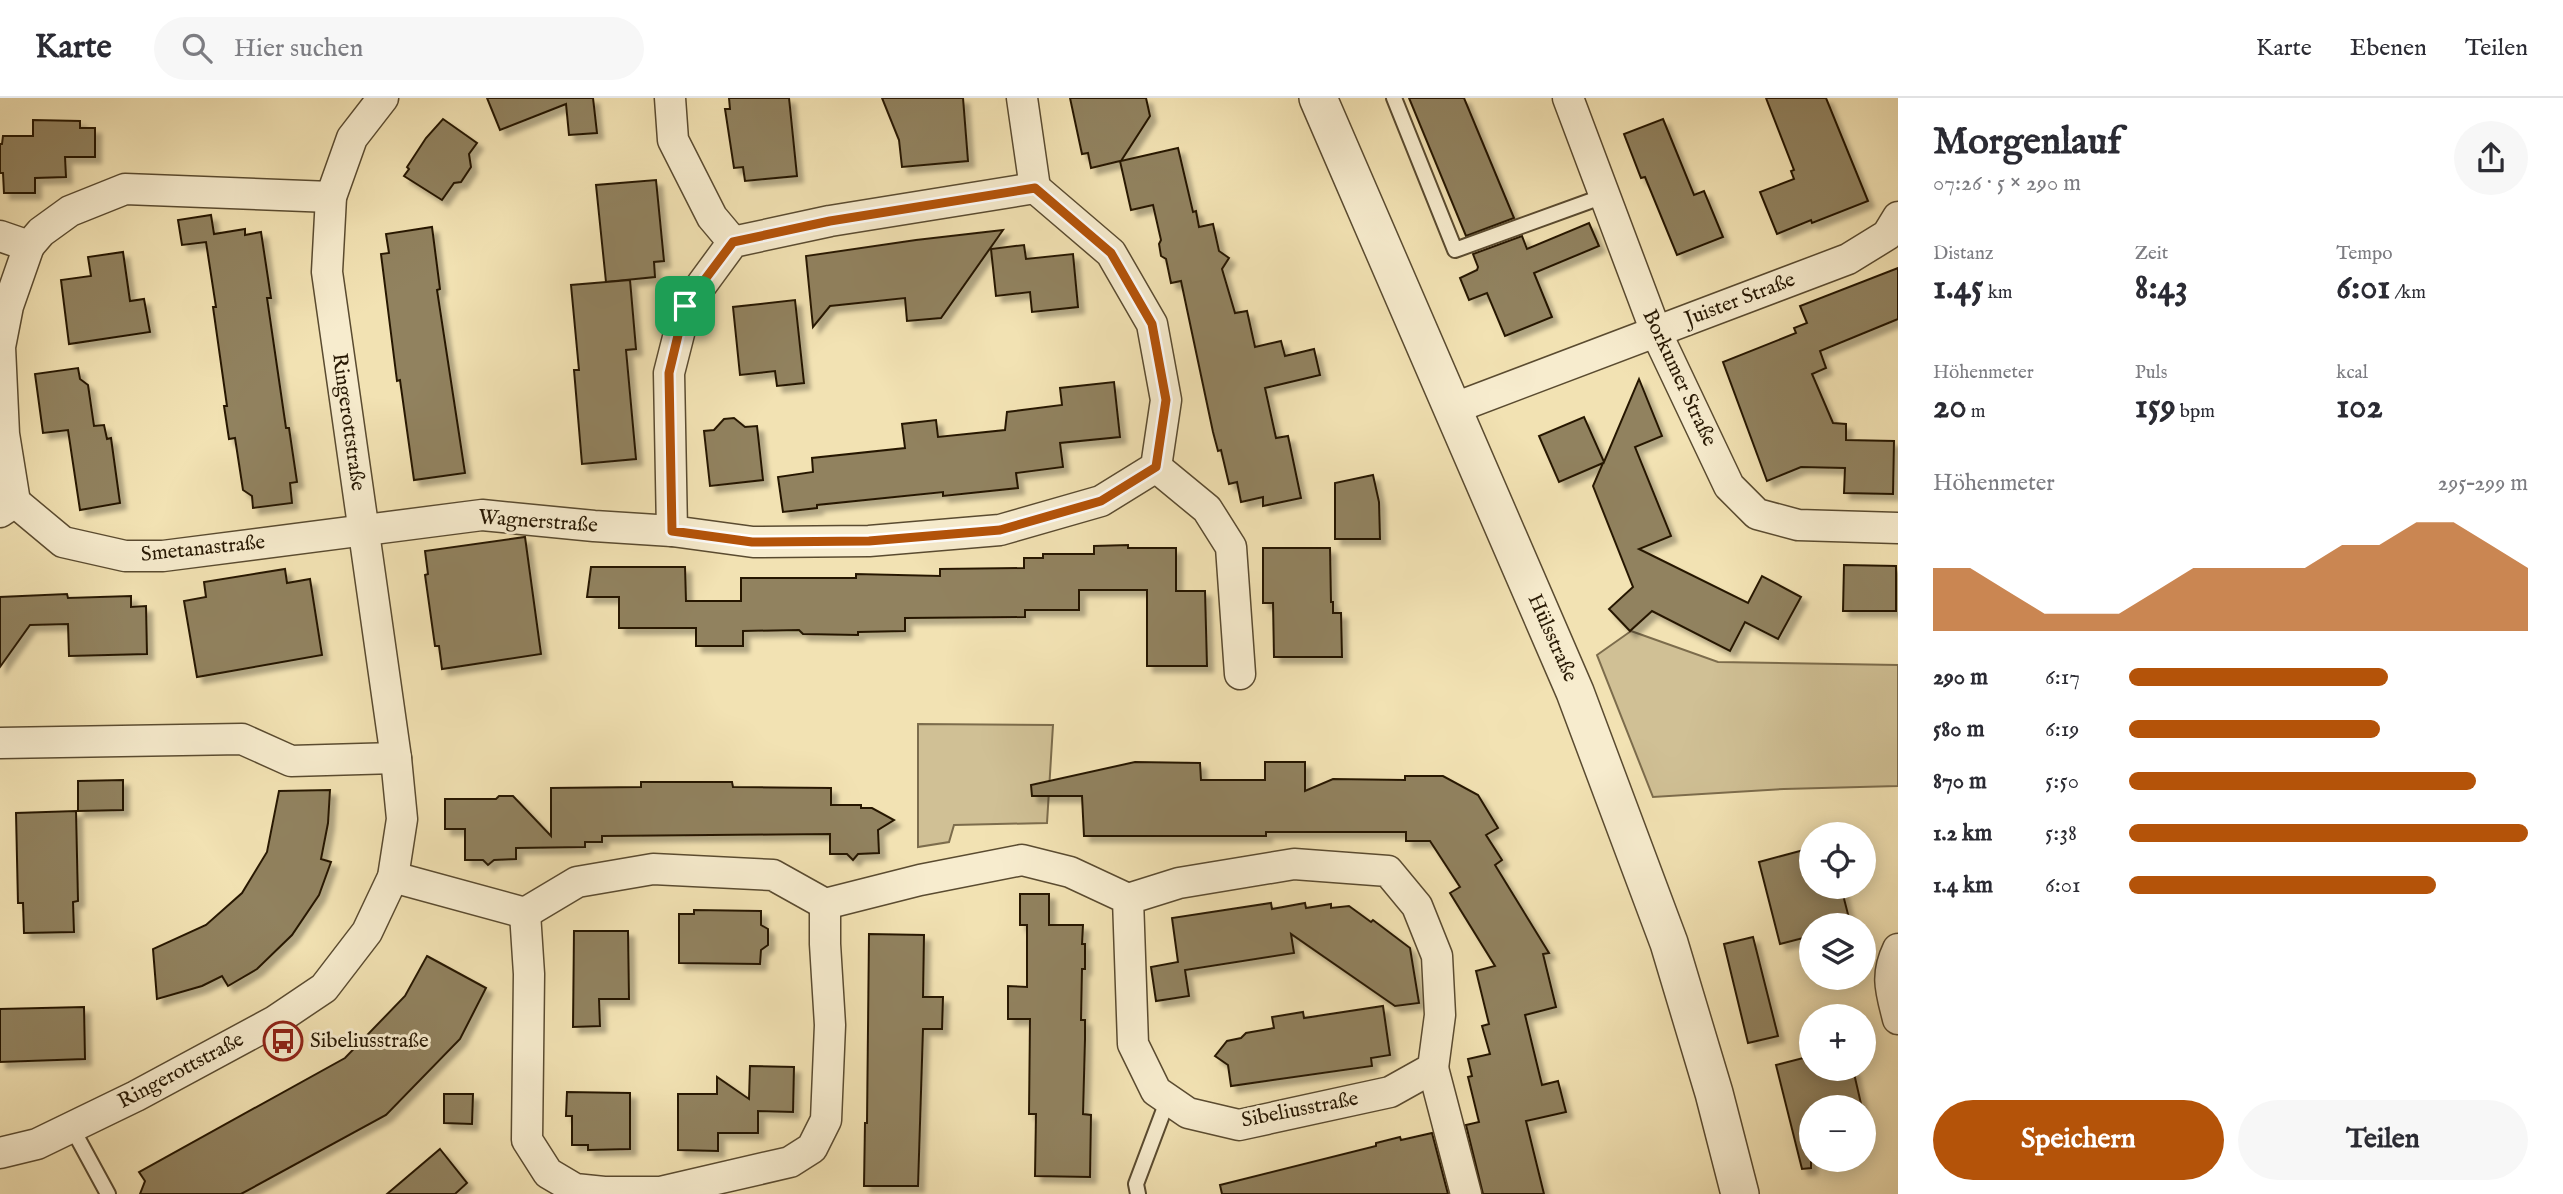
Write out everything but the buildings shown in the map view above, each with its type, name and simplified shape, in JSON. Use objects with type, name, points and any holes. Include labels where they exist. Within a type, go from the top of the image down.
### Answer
[{"type":"street","name":"Ringerottstraße","points":[[0,1153],[37,1144],[136,1096],[263,1027],[324,988],[367,932],[393,877],[402,819],[396,758],[327,272],[331,197],[352,138],[383,98]]},
{"type":"street","points":[[670,98],[673,140],[712,217],[733,242]]},
{"type":"street","points":[[1022,98],[1035,188],[1111,253],[1152,324],[1166,400],[1156,467],[1207,509],[1231,547],[1240,674]]},
{"type":"street","name":"Hülsstraße","points":[[1318,98],[1575,692],[1669,943],[1714,1093],[1740,1194]]},
{"type":"street","name":"Borkumer Straße","points":[[1567,98],[1656,332],[1729,486],[1757,514],[1798,525],[1898,528]]},
{"type":"street","points":[[672,531],[669,373],[685,306],[733,242],[830,221],[1035,188]]},
{"type":"street","name":"Smetanastraße","points":[[331,197],[125,190],[70,211],[41,232],[29,246],[8,306],[0,347],[8,507],[63,542],[125,556],[163,556],[363,530]]},
{"type":"street","name":"Juister Straße","points":[[1452,409],[1848,259],[1887,235],[1898,217]]},
{"type":"street","points":[[0,236],[29,246]]},
{"type":"street","name":"Wagnerstraße","points":[[363,530],[482,515],[672,531],[752,542],[869,541],[1000,530],[1101,501],[1156,467]]},
{"type":"street","points":[[0,743],[242,739],[291,761],[396,758]]},
{"type":"street","points":[[393,877],[525,913],[577,882],[653,869],[773,875],[825,904],[920,880],[1022,860],[1070,872],[1128,899],[1179,883],[1294,864],[1388,871],[1417,906],[1437,956],[1440,1015],[1433,1068],[1466,1194]]},
{"type":"street","name":"Sibeliusstraße","points":[[1128,899],[1133,1044],[1156,1091],[1188,1113],[1239,1125],[1390,1092],[1433,1068]]},
{"type":"street","points":[[525,913],[529,974],[527,1140],[548,1173],[575,1189],[660,1192],[790,1162],[812,1148],[826,1120],[830,1025],[825,904]]},
{"type":"street","points":[[1898,949],[1889,968],[1891,993],[1898,1019]]},
{"type":"lane","points":[[1394,98],[1455,250],[1604,195]]},
{"type":"lane","points":[[1138,1194],[1136,1184],[1168,1099]]},
{"type":"lane","points":[[71,1126],[108,1194]]},
{"type":"shaded area","points":[[1631,631],[1718,662],[1898,665],[1898,786],[1784,789],[1653,797],[1597,655]]},
{"type":"shaded area","points":[[918,724],[1053,725],[1047,823],[954,825],[949,842],[918,847]]},
{"type":"place","name":"Sibeliusstraße","points":[[283,1041]]},
{"type":"route","points":[[1035,188],[1111,253],[1152,324],[1166,400],[1156,467],[1101,501],[1000,530],[869,541],[752,542],[672,531],[669,373],[685,306],[733,242],[830,221],[1035,188]]}]
